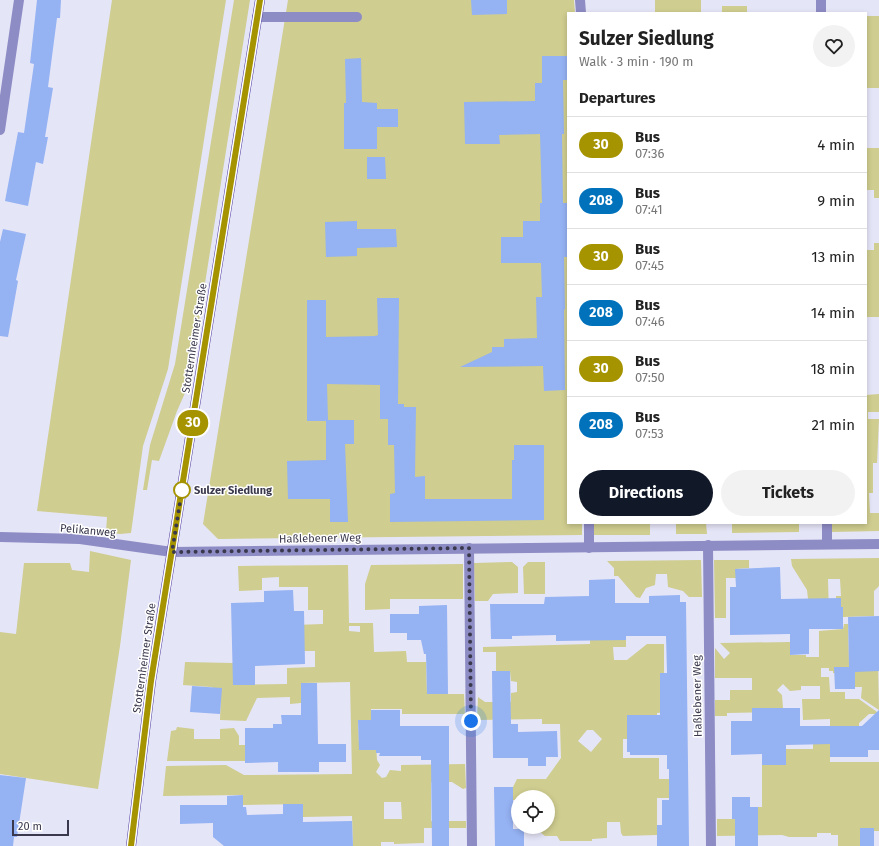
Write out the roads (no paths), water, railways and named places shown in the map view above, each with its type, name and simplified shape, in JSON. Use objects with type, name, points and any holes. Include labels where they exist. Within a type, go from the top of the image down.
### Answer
[{"type":"main road","name":"Stotternheimer Straße","points":[[131,846],[151,681],[260,0]]},
{"type":"street","points":[[0,130],[19,0]]},
{"type":"street","points":[[580,0],[580,12]]},
{"type":"street","points":[[821,0],[821,12]]},
{"type":"street","points":[[258,17],[356,17]]},
{"type":"street","points":[[589,524],[589,548]]},
{"type":"street","points":[[827,524],[827,544]]},
{"type":"street","name":"Pelikanweg","points":[[0,537],[80,539],[172,552]]},
{"type":"street","name":"Haßlebener Weg","points":[[172,552],[879,544]]},
{"type":"street","name":"Haßlebener Weg","points":[[708,545],[710,846]]},
{"type":"street","points":[[469,548],[472,846]]},
{"type":"place","name":"Sulzer Siedlung","points":[[182,490]]}]
